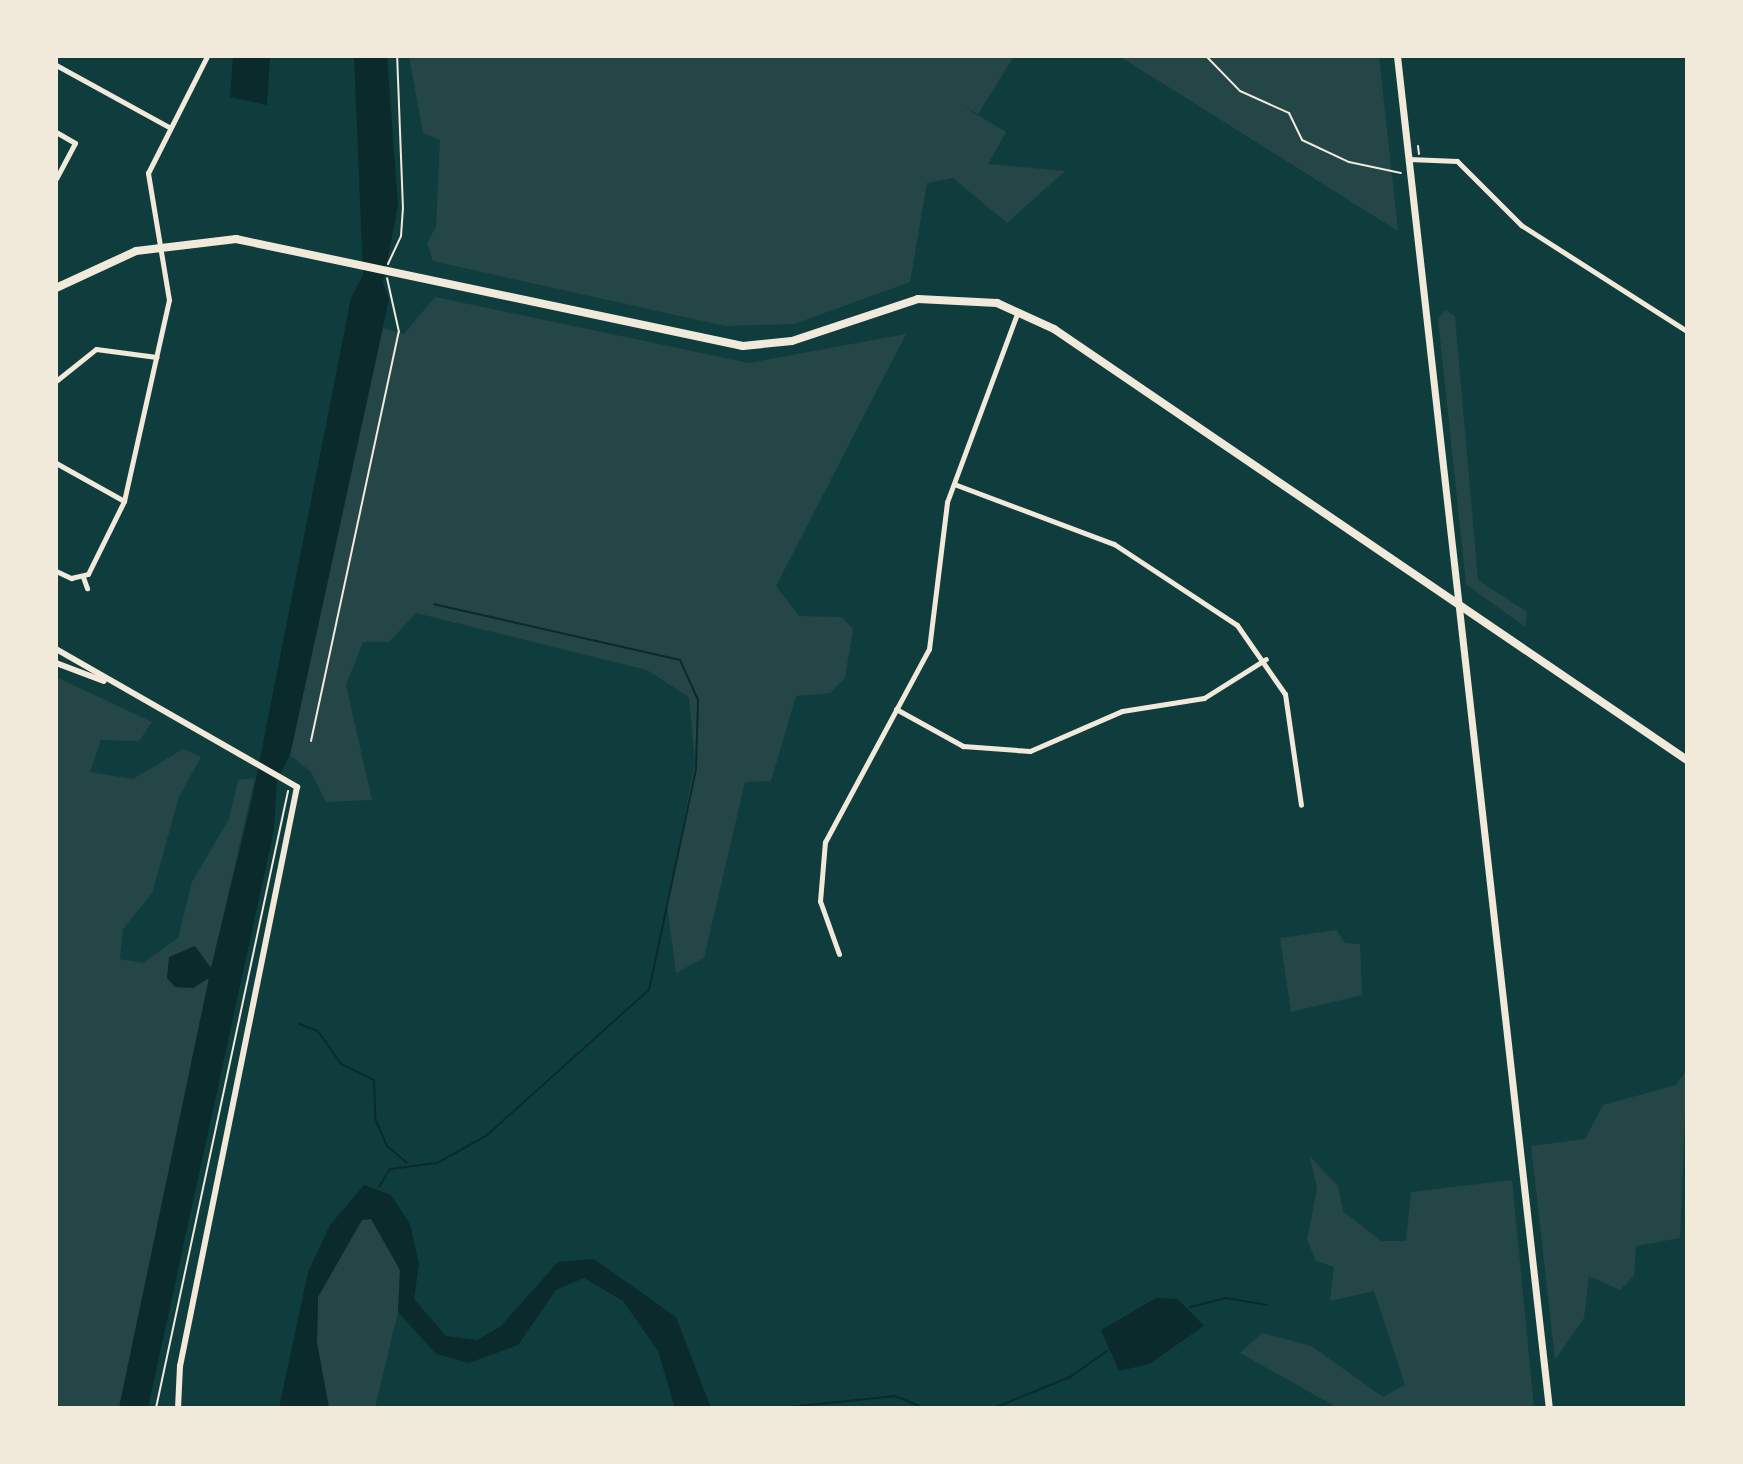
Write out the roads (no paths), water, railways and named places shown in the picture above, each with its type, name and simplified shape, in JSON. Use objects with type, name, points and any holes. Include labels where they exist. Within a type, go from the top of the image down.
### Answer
[{"type":"main road","points":[[1397,56],[1454,598],[1549,1408]]},
{"type":"main road","points":[[56,288],[157,246],[236,239],[391,267],[743,346],[792,341],[918,299],[978,299],[1018,310],[1454,598],[1687,760]]},
{"type":"street","points":[[83,577],[93,569],[124,501],[169,300],[157,246],[148,173],[207,56]]},
{"type":"street","points":[[56,65],[169,127]]},
{"type":"street","points":[[56,132],[75,143],[56,178]]},
{"type":"street","points":[[1409,159],[1457,161],[1521,225],[1687,331]]},
{"type":"street","points":[[839,954],[822,917],[825,842],[935,631],[954,484],[1018,310]]},
{"type":"street","points":[[56,381],[96,349],[156,357]]},
{"type":"street","points":[[56,463],[124,501]]},
{"type":"street","points":[[954,484],[1135,555],[1224,614],[1266,659],[1290,709],[1301,805]]},
{"type":"street","points":[[56,571],[83,577]]},
{"type":"street","points":[[83,577],[87,588]]},
{"type":"street","points":[[56,649],[107,682],[294,781],[296,812],[180,1366],[178,1408]]},
{"type":"street","points":[[896,708],[963,746],[1030,751],[1122,711],[1204,698],[1266,659]]},
{"type":"street","points":[[56,663],[107,682]]},
{"type":"waterway","points":[[379,1187],[390,1169],[437,1163],[486,1136],[649,990],[696,769],[698,700],[680,660],[434,604]]},
{"type":"waterway","points":[[299,1024],[318,1031],[341,1064],[374,1080],[375,1118],[387,1146],[407,1163]]},
{"type":"waterway","points":[[1190,1307],[1226,1298],[1267,1305]]},
{"type":"waterway","points":[[994,1408],[1070,1377],[1107,1351]]},
{"type":"waterway","points":[[779,1408],[895,1396],[925,1408]]}]
